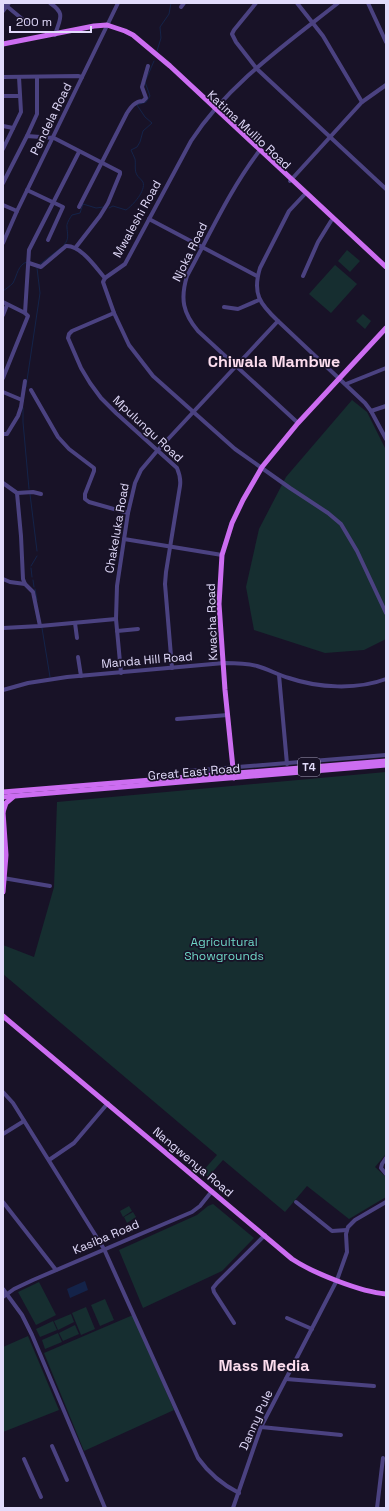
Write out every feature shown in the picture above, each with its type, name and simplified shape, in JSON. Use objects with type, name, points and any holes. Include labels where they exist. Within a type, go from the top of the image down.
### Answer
[{"type":"main road","name":"Katima Mulilo Road","points":[[3,44],[85,28],[107,27],[126,31],[142,41],[215,111],[386,268]]},
{"type":"main road","name":"Katima Mulilo Road","points":[[291,180],[331,221],[386,271]]},
{"type":"main road","name":"Kwacha Road","points":[[233,773],[219,604],[222,555],[232,524],[242,500],[262,467],[298,423],[386,328]]},
{"type":"main road","name":"Great East Road","points":[[3,797],[288,766],[386,760]]},
{"type":"main road","name":"Great East Road","points":[[3,792],[233,773],[386,765]]},
{"type":"main road","points":[[3,786],[9,792]]},
{"type":"main road","points":[[3,892],[6,855],[3,812],[6,803],[14,796]]},
{"type":"main road","name":"Nangwenya Road","points":[[3,1016],[300,1264],[311,1270],[370,1292],[386,1294]]},
{"type":"street","points":[[50,3],[60,12],[61,15],[55,35]]},
{"type":"street","name":"Pendela Road","points":[[3,243],[5,234],[54,138],[118,3]]},
{"type":"street","points":[[181,7],[184,3]]},
{"type":"street","points":[[256,3],[234,30],[232,34],[236,42],[257,69],[386,189]]},
{"type":"street","points":[[297,3],[312,24],[323,36],[362,102]]},
{"type":"street","name":"Mwaleshi Road","points":[[105,278],[125,264],[191,140],[202,125],[241,82],[338,3]]},
{"type":"street","points":[[368,3],[386,42]]},
{"type":"street","points":[[3,12],[6,4],[27,24]]},
{"type":"street","points":[[79,207],[132,105],[143,101],[146,98],[142,87],[148,66]]},
{"type":"street","points":[[3,77],[82,77]]},
{"type":"street","points":[[3,149],[20,112],[19,77]]},
{"type":"street","points":[[3,183],[37,114],[37,77]]},
{"type":"street","points":[[291,180],[362,102],[386,86]]},
{"type":"street","points":[[3,96],[20,96]]},
{"type":"street","points":[[3,126],[13,128]]},
{"type":"street","points":[[27,136],[54,138],[120,172],[108,203],[76,247]]},
{"type":"street","name":"Njoka Road","points":[[259,151],[243,172],[233,189],[187,276],[183,288],[183,301],[190,321],[198,331],[298,423]]},
{"type":"street","points":[[3,378],[28,318],[25,312],[29,250],[52,202],[79,152]]},
{"type":"street","points":[[27,190],[63,207],[48,240]]},
{"type":"street","points":[[304,195],[289,211],[269,248],[257,276],[256,288],[259,300],[267,311],[346,384],[371,411],[386,439]]},
{"type":"street","points":[[3,205],[17,210]]},
{"type":"street","points":[[149,219],[257,276]]},
{"type":"street","points":[[303,276],[318,242],[331,221]]},
{"type":"street","points":[[29,263],[41,267],[66,246],[76,247],[105,278],[103,286],[129,345],[138,359],[153,376],[235,449],[328,513],[341,524],[357,551],[386,613]]},
{"type":"street","points":[[224,307],[238,308],[259,300]]},
{"type":"street","points":[[3,315],[5,304],[25,312]]},
{"type":"street","name":"Mpulungu Road","points":[[114,313],[72,331],[68,338],[90,383],[101,398],[177,468],[181,478],[165,584],[172,668]]},
{"type":"street","name":"Chakeluka Road","points":[[121,672],[116,619],[117,586],[128,513],[135,483],[141,470],[157,451],[278,321]]},
{"type":"street","points":[[346,384],[386,368]]},
{"type":"street","points":[[3,434],[7,434],[18,416],[25,381]]},
{"type":"street","points":[[32,390],[58,437],[69,449],[94,468],[85,494],[86,499],[89,502],[128,513]]},
{"type":"street","points":[[3,392],[22,400]]},
{"type":"street","points":[[371,411],[386,406]]},
{"type":"street","points":[[3,483],[17,494],[33,492],[41,494]]},
{"type":"street","points":[[17,494],[23,579],[25,584],[33,592],[40,626]]},
{"type":"street","points":[[124,539],[222,555]]},
{"type":"street","points":[[3,579],[10,582],[25,584]]},
{"type":"street","points":[[3,628],[116,619]]},
{"type":"street","points":[[75,623],[77,638]]},
{"type":"street","points":[[117,631],[138,629]]},
{"type":"street","points":[[78,657],[81,676]]},
{"type":"street","name":"Manda Hill Road","points":[[3,690],[28,683],[81,676],[224,663],[241,663],[258,666],[279,675],[309,683],[344,686],[365,685],[386,679]]},
{"type":"street","points":[[279,675],[288,766],[386,755]]},
{"type":"street","points":[[177,719],[228,715]]},
{"type":"street","points":[[188,771],[233,773]]},
{"type":"street","points":[[4,878],[50,886]]},
{"type":"street","points":[[3,1092],[13,1103],[104,1249],[198,1458],[203,1466],[214,1476],[239,1493]]},
{"type":"street","points":[[49,1160],[74,1143],[108,1103]]},
{"type":"street","points":[[3,1134],[24,1122]]},
{"type":"street","points":[[386,1158],[381,1168],[386,1174]]},
{"type":"street","name":"Kasiba Road","points":[[3,1297],[23,1284],[192,1212],[200,1206],[212,1191]]},
{"type":"street","points":[[3,1202],[56,1270]]},
{"type":"street","points":[[296,1202],[332,1231],[347,1230],[353,1222],[386,1202]]},
{"type":"street","name":"Danny Pule","points":[[233,1508],[261,1427],[337,1280],[348,1252],[347,1230]]},
{"type":"street","points":[[234,1322],[214,1292],[213,1288],[265,1235]]},
{"type":"street","points":[[3,1289],[22,1315],[32,1335],[105,1508]]},
{"type":"street","points":[[287,1318],[312,1329]]},
{"type":"street","points":[[286,1379],[374,1386]]},
{"type":"street","points":[[261,1427],[341,1435]]},
{"type":"street","points":[[52,1446],[67,1480]]},
{"type":"street","points":[[377,1508],[383,1458]]},
{"type":"street","points":[[24,1459],[41,1497]]},
{"type":"green space","points":[[347,250],[360,261],[350,272],[338,261]]},
{"type":"green space","points":[[335,265],[357,284],[331,313],[309,294]]},
{"type":"green space","points":[[363,314],[371,321],[365,329],[356,321]]},
{"type":"green space","points":[[352,400],[367,412],[386,450],[386,639],[364,650],[325,653],[254,630],[246,587],[259,529],[286,477]]},
{"type":"green space","name":"Agricultural Showgrounds","points":[[386,772],[386,1154],[375,1167],[386,1177],[386,1197],[349,1219],[307,1186],[285,1212],[223,1160],[208,1177],[202,1172],[217,1155],[3,974],[3,945],[34,957],[54,887],[57,802]]},
{"type":"green space","points":[[213,1204],[254,1238],[222,1271],[143,1308],[119,1250],[197,1215]]},
{"type":"green space","points":[[129,1206],[132,1211],[123,1217],[120,1211]]},
{"type":"green space","points":[[133,1212],[136,1217],[127,1223],[124,1217]]},
{"type":"green space","points":[[39,1282],[56,1315],[36,1325],[18,1292]]},
{"type":"green space","points":[[105,1299],[114,1320],[100,1326],[91,1305]]},
{"type":"green space","points":[[86,1307],[95,1329],[81,1335],[72,1313]]},
{"type":"green space","points":[[71,1314],[74,1322],[58,1330],[54,1321]]},
{"type":"green space","points":[[133,1315],[174,1410],[84,1451],[44,1353]]},
{"type":"green space","points":[[53,1321],[57,1330],[40,1337],[36,1329]]},
{"type":"green space","points":[[75,1325],[79,1334],[63,1341],[59,1333]]},
{"type":"green space","points":[[58,1333],[62,1342],[45,1349],[42,1340]]},
{"type":"green space","points":[[28,1336],[59,1410],[3,1432],[3,1347]]},
{"type":"water","points":[[85,1281],[88,1290],[70,1298],[67,1289]]},
{"type":"waterway","points":[[157,51],[161,38],[160,27],[169,14],[171,3]]},
{"type":"waterway","points":[[109,208],[113,206],[126,210],[132,205],[143,189],[143,182],[137,176],[135,159],[131,150],[137,147],[143,131],[152,123],[145,117],[137,105],[146,102],[150,96],[145,82],[154,61]]},
{"type":"waterway","points":[[64,245],[68,238],[68,221],[72,215],[80,213],[83,204],[96,208],[104,207]]},
{"type":"waterway","points":[[39,265],[62,247]]},
{"type":"waterway","points":[[3,291],[13,283],[20,268],[27,262]]},
{"type":"waterway","points":[[26,387],[40,293],[37,268]]},
{"type":"waterway","points":[[23,408],[29,489]]},
{"type":"waterway","points":[[30,494],[37,551]]},
{"type":"waterway","points":[[31,566],[37,556]]},
{"type":"waterway","points":[[31,568],[32,577]]},
{"type":"waterway","points":[[33,580],[34,587]]},
{"type":"waterway","points":[[35,589],[37,600]]},
{"type":"waterway","points":[[42,628],[50,677]]},
{"type":"district","name":"Chiwala Mambwe","points":[[274,361]]},
{"type":"district","name":"Mass Media","points":[[264,1365]]}]
